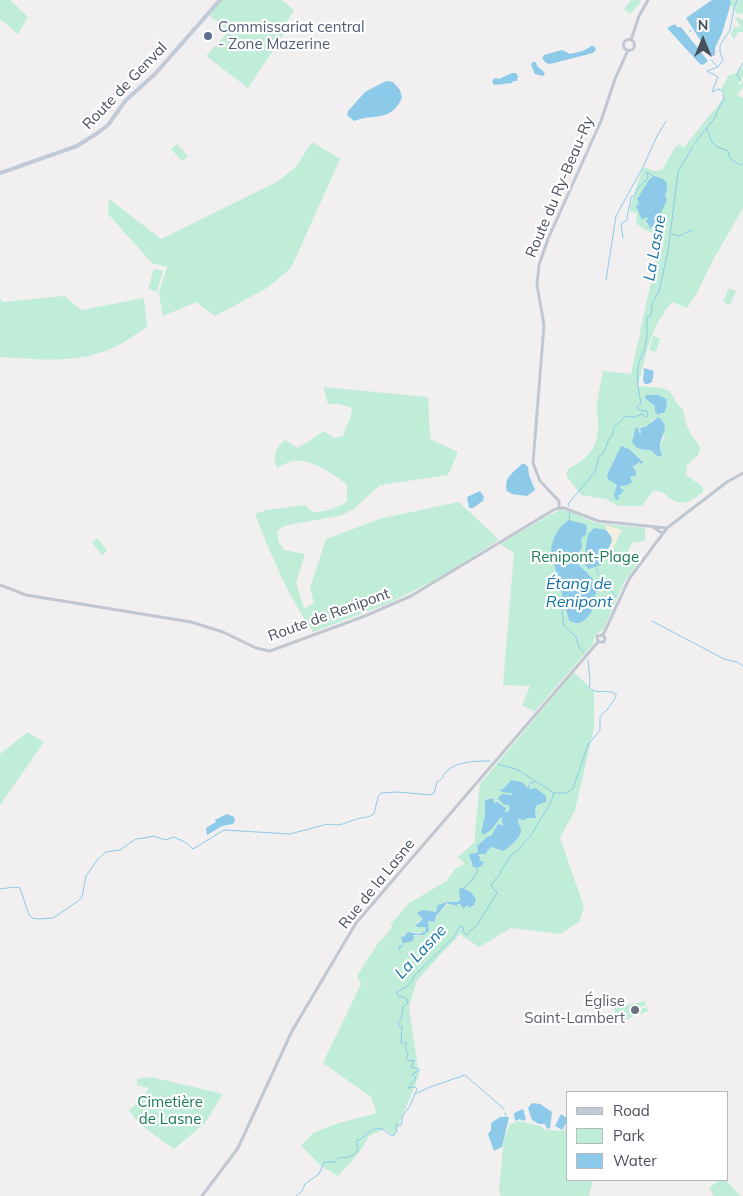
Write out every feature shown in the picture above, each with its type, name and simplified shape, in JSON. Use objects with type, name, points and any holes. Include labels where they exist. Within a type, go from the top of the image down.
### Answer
[{"type":"main road","name":"Route de Genval","points":[[0,173],[77,146],[100,132],[126,100],[155,74],[220,0]]},
{"type":"street","points":[[631,40],[624,42],[624,47],[628,50],[634,47],[631,40],[638,16],[648,0]]},
{"type":"street","name":"Route du Ry-Beau-Ry","points":[[559,508],[559,502],[540,481],[533,463],[544,325],[538,272],[548,239],[600,121],[614,79],[628,50]]},
{"type":"street","points":[[651,526],[662,533],[727,482],[743,473]]},
{"type":"street","points":[[559,508],[598,521],[667,528]]},
{"type":"street","name":"Route de Renipont","points":[[0,585],[26,595],[191,622],[223,632],[256,648],[270,651],[365,616],[411,596],[559,508]]},
{"type":"street","name":"Rue de la Lasne","points":[[202,1196],[238,1148],[292,1031],[356,923],[598,642],[597,636],[603,635],[626,585],[662,533]]},
{"type":"green space","points":[[0,0],[10,0],[28,17],[18,34],[0,19]]},
{"type":"green space","points":[[222,0],[282,0],[294,10],[283,29],[286,31],[248,88],[206,56],[229,31],[209,15]]},
{"type":"green space","points":[[631,0],[639,0],[641,2],[630,14],[624,9]]},
{"type":"green space","points":[[730,0],[743,0],[743,14],[736,13],[730,4]]},
{"type":"green space","points":[[738,17],[743,20],[743,32],[738,32],[733,39],[731,34],[734,27],[740,27],[736,18]]},
{"type":"green space","points":[[743,66],[743,78],[738,83],[740,85],[743,81],[743,87],[737,95],[743,98],[743,208],[713,260],[696,295],[687,308],[672,302],[659,321],[646,352],[638,386],[661,388],[670,391],[677,404],[683,410],[691,435],[700,448],[698,455],[687,465],[686,475],[703,487],[703,492],[681,503],[676,502],[662,492],[653,491],[642,506],[619,506],[606,499],[581,495],[566,475],[568,469],[588,455],[595,443],[598,427],[597,408],[603,371],[631,374],[661,236],[648,231],[636,223],[637,213],[629,211],[643,167],[655,171],[662,170],[676,146],[680,144],[683,148],[724,98],[721,89],[729,75],[737,73]],"holes":[[[660,213],[662,224],[649,227],[646,222]],[[649,395],[667,402],[667,409],[660,413],[647,399]],[[655,418],[665,436],[660,446],[661,455],[658,457],[651,450],[640,450],[632,441],[633,433],[639,431],[641,434],[640,427],[647,426]],[[621,447],[629,449],[642,460],[641,464],[638,462],[635,466],[632,465],[634,468],[629,477],[630,480],[621,486],[623,490],[615,498],[617,485],[607,475]]]},
{"type":"green space","points":[[312,142],[340,159],[291,268],[267,288],[215,316],[196,302],[163,316],[159,293],[167,267],[152,263],[108,214],[109,199],[161,239],[277,182],[295,168]]},
{"type":"green space","points":[[177,144],[188,156],[182,161],[171,149]]},
{"type":"green space","points":[[154,269],[163,271],[157,292],[148,289]]},
{"type":"green space","points":[[729,288],[736,291],[730,305],[723,302]]},
{"type":"green space","points":[[64,296],[81,310],[144,298],[147,327],[115,347],[84,357],[42,359],[0,357],[0,298],[2,302]]},
{"type":"green space","points":[[653,336],[660,338],[656,352],[649,350]]},
{"type":"green space","points":[[323,387],[428,397],[430,439],[458,452],[448,475],[380,485],[355,508],[342,515],[284,526],[277,531],[278,541],[284,550],[305,554],[296,582],[304,609],[314,603],[310,588],[326,539],[383,518],[459,502],[499,540],[439,578],[387,604],[313,632],[288,590],[255,514],[266,510],[305,505],[313,512],[322,511],[335,508],[347,502],[347,484],[321,467],[299,460],[277,468],[275,460],[279,446],[285,440],[298,448],[324,431],[334,438],[343,436],[352,408],[339,404],[328,404]]},
{"type":"green space","name":"Renipont-Plage","points":[[560,510],[568,511],[595,523],[645,528],[645,541],[638,543],[633,541],[628,551],[636,556],[635,558],[638,563],[624,582],[604,628],[595,636],[593,644],[535,711],[522,706],[530,686],[503,685],[514,553],[500,544]]},
{"type":"green space","points":[[97,538],[107,550],[102,555],[92,543]]},
{"type":"green space","points":[[574,672],[594,692],[594,728],[575,810],[560,838],[584,907],[579,922],[560,934],[511,928],[479,947],[460,934],[417,980],[409,1007],[419,1076],[394,1136],[385,1129],[369,1136],[362,1149],[338,1176],[321,1166],[301,1146],[313,1133],[336,1124],[377,1113],[371,1097],[323,1063],[361,984],[357,976],[380,940],[392,927],[390,925],[409,903],[447,881],[455,869],[465,864],[458,857],[475,842],[480,784]],"holes":[[[511,780],[521,782],[529,790],[536,788],[543,794],[541,803],[537,804],[535,810],[537,817],[518,819],[521,831],[501,850],[491,847],[478,854],[479,861],[483,862],[482,866],[471,865],[471,860],[478,850],[478,846],[483,840],[491,836],[500,824],[504,825],[502,817],[500,817],[486,834],[481,830],[485,816],[486,799],[492,798],[494,803],[497,802],[504,808],[505,812],[508,812],[510,808],[508,805],[498,798],[503,794],[513,794],[501,789]],[[462,887],[471,892],[476,899],[474,905],[470,908],[469,905],[463,908],[463,906],[460,906],[463,905],[458,904],[456,906],[448,903],[438,914],[435,922],[428,921],[429,931],[423,935],[413,936],[413,941],[403,944],[403,937],[406,933],[426,932],[425,927],[417,927],[417,922],[423,919],[421,916],[437,911],[438,906],[447,902],[459,902]]]},
{"type":"green space","points":[[28,732],[44,742],[0,805],[0,754]]},
{"type":"green space","points":[[645,1001],[646,1005],[639,1008],[647,1007],[648,1011],[624,1020],[614,1019],[615,1008]]},
{"type":"green space","name":"Cimetière de Lasne","points":[[151,1077],[223,1094],[205,1123],[174,1149],[139,1124],[129,1110],[138,1103],[149,1088],[137,1085],[137,1079]]},
{"type":"green space","points":[[519,1121],[540,1126],[546,1130],[563,1131],[566,1127],[566,1181],[593,1181],[589,1196],[501,1196],[499,1191],[504,1138],[510,1124]]},
{"type":"green space","points":[[719,1181],[727,1181],[740,1196],[714,1196],[709,1188]]},
{"type":"sand","points":[[606,525],[622,530],[610,555],[607,553],[609,549],[609,534],[604,530],[606,530]]},
{"type":"water","points":[[712,0],[730,0],[731,3],[722,33],[715,48],[715,55],[713,56],[710,55],[686,18]]},
{"type":"water","points":[[675,24],[677,27],[681,27],[708,61],[703,65],[667,28]]},
{"type":"water","points":[[594,46],[596,50],[593,53],[550,64],[546,63],[542,58],[544,55],[562,50],[570,54]]},
{"type":"water","points":[[532,62],[536,62],[537,66],[545,73],[543,76],[535,74],[531,65]]},
{"type":"water","points":[[516,73],[518,76],[517,81],[494,85],[492,81],[495,78],[499,79]]},
{"type":"water","points":[[386,81],[393,82],[400,90],[402,98],[392,111],[381,116],[354,121],[347,115],[348,111],[365,92]]},
{"type":"water","points":[[654,176],[663,179],[667,183],[665,195],[667,200],[661,213],[661,225],[655,225],[650,228],[646,221],[648,218],[646,217],[642,220],[636,206],[639,204],[637,199],[649,180]]},
{"type":"water","points":[[644,368],[654,371],[652,382],[648,384],[645,384],[643,381]]},
{"type":"water","points":[[646,395],[658,395],[666,399],[667,407],[664,413],[658,415],[655,411],[655,406],[645,398]]},
{"type":"water","points":[[658,417],[665,428],[660,443],[662,455],[658,457],[651,450],[637,448],[632,441],[635,429],[638,427],[641,434],[640,428],[647,426]]},
{"type":"water","points":[[621,446],[629,449],[643,462],[632,465],[636,475],[630,477],[632,482],[628,485],[621,486],[620,488],[624,490],[618,495],[619,499],[616,500],[614,495],[617,485],[608,479],[607,475]]},
{"type":"water","points":[[522,464],[528,467],[535,490],[527,496],[512,494],[507,491],[506,487],[510,476]]},
{"type":"water","points":[[480,491],[484,500],[473,508],[469,508],[467,497]]},
{"type":"water","name":"Étang de Renipont","points":[[569,520],[587,526],[586,534],[581,539],[582,547],[578,555],[579,565],[593,579],[592,582],[597,599],[591,613],[579,623],[569,620],[551,553],[556,534]]},
{"type":"water","points":[[594,528],[606,530],[611,536],[612,541],[601,565],[589,569],[584,564],[585,554],[588,535]]},
{"type":"water","points":[[511,780],[522,782],[529,789],[536,788],[546,796],[546,802],[537,805],[535,810],[536,818],[518,819],[521,831],[519,837],[511,845],[504,851],[491,847],[486,854],[478,854],[479,861],[483,861],[483,864],[480,867],[473,867],[469,854],[477,853],[477,846],[488,836],[491,836],[498,824],[504,825],[501,817],[491,830],[484,835],[481,832],[485,816],[485,800],[493,798],[494,803],[497,802],[506,808],[505,812],[508,812],[510,808],[508,805],[503,804],[498,798],[502,794],[513,795],[501,792],[500,789],[503,789]]},
{"type":"water","points":[[227,814],[234,817],[233,824],[222,826],[207,835],[206,828],[216,822],[215,820]]},
{"type":"water","points":[[461,887],[471,892],[476,899],[474,905],[469,908],[468,905],[463,909],[463,906],[460,907],[461,904],[457,906],[447,903],[436,916],[435,922],[428,921],[429,931],[423,935],[414,935],[413,941],[404,943],[398,952],[399,947],[403,944],[401,936],[403,937],[408,932],[419,934],[426,931],[425,927],[417,927],[416,925],[423,919],[417,913],[423,910],[436,912],[438,905],[447,902],[458,902]]},
{"type":"water","points":[[532,1103],[540,1104],[552,1112],[550,1128],[547,1129],[545,1124],[539,1124],[532,1120],[528,1108]]},
{"type":"water","points":[[523,1109],[526,1119],[515,1121],[514,1113]]},
{"type":"water","points":[[561,1114],[566,1117],[566,1124],[562,1130],[555,1126]]},
{"type":"water","points":[[500,1117],[509,1117],[502,1147],[494,1151],[488,1134],[491,1130],[491,1123]]},
{"type":"waterway","name":"La Lasne","points":[[723,92],[719,89],[712,92],[718,77],[707,71],[718,67],[723,60],[720,45],[730,30],[737,0]]},
{"type":"waterway","points":[[711,60],[717,66]]},
{"type":"waterway","points":[[741,81],[737,75],[743,63]]},
{"type":"waterway","name":"La Lasne","points":[[695,143],[714,119],[724,98],[723,95]]},
{"type":"waterway","points":[[606,280],[616,216],[666,121]]},
{"type":"waterway","points":[[707,128],[711,141],[717,147],[728,151],[730,158],[738,164]]},
{"type":"waterway","name":"La Lasne","points":[[643,354],[647,337],[647,318],[651,315],[652,304],[659,291],[668,251],[678,172],[693,146]]},
{"type":"waterway","points":[[623,238],[621,224],[627,220],[631,197],[634,196],[638,188],[648,178],[647,172],[653,176]]},
{"type":"waterway","points":[[671,234],[679,236],[692,230]]},
{"type":"waterway","name":"La Lasne","points":[[569,506],[568,504],[595,472],[599,456],[604,452],[614,427],[626,416],[635,417],[642,414],[646,417],[648,416],[647,411],[639,410],[637,407],[641,403],[637,372],[642,355]]},
{"type":"waterway","name":"La Lasne","points":[[569,521],[570,512]]},
{"type":"waterway","points":[[596,568],[599,575]]},
{"type":"waterway","points":[[601,577],[616,597]]},
{"type":"waterway","name":"La Lasne","points":[[563,594],[561,603],[564,626],[576,637],[579,647],[584,653]]},
{"type":"waterway","points":[[652,621],[724,659],[737,662],[743,666]]},
{"type":"waterway","name":"La Lasne","points":[[296,1196],[302,1191],[305,1184],[319,1174],[324,1162],[335,1162],[340,1157],[353,1155],[358,1148],[356,1141],[374,1129],[382,1129],[392,1136],[397,1132],[396,1124],[401,1125],[403,1115],[410,1106],[417,1089],[415,1087],[408,1088],[416,1078],[412,1074],[419,1071],[419,1069],[411,1067],[414,1060],[409,1061],[406,1059],[408,1054],[405,1048],[407,1043],[401,1043],[402,1027],[398,1023],[401,1020],[403,1007],[408,1003],[406,998],[396,993],[409,984],[414,976],[454,937],[460,926],[463,927],[466,935],[477,925],[497,893],[491,885],[510,856],[531,835],[550,804],[554,793],[566,793],[573,789],[588,745],[600,730],[600,717],[616,697],[616,694],[612,692],[598,692],[589,687],[588,660]]},
{"type":"waterway","points":[[0,889],[20,888],[29,915],[32,918],[53,918],[82,897],[86,876],[98,859],[106,852],[120,850],[136,839],[154,836],[165,840],[174,837],[185,842],[193,849],[224,830],[290,834],[328,824],[340,825],[374,814],[378,797],[381,793],[398,792],[431,795],[434,793],[437,782],[456,765],[467,762],[490,761]]},
{"type":"waterway","points":[[498,764],[518,770],[554,793]]},
{"type":"waterway","points":[[528,789],[530,783],[535,782]]},
{"type":"waterway","points":[[464,888],[478,871],[476,867]]},
{"type":"waterway","points":[[415,1094],[465,1075],[504,1109]]},
{"type":"waterway","points":[[505,1113],[506,1117]]},
{"type":"place","name":"Commissariat central - Zone Mazerine","points":[[208,36]]},
{"type":"place","name":"Église Saint-Lambert","points":[[635,1010]]}]
